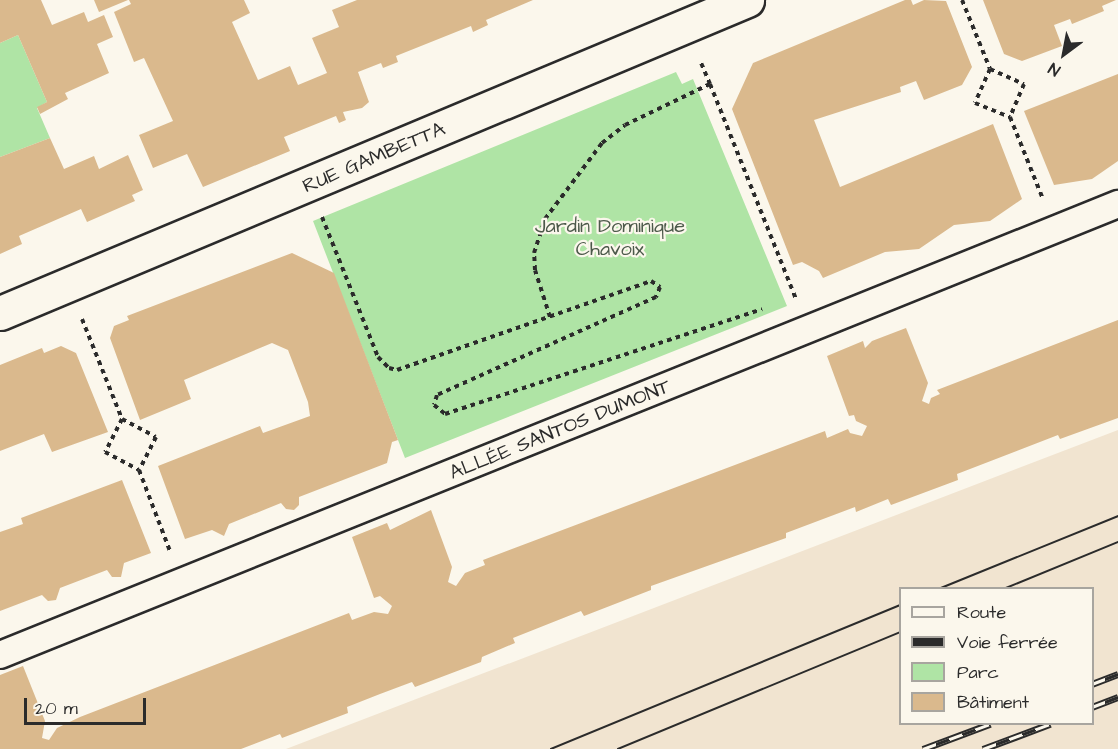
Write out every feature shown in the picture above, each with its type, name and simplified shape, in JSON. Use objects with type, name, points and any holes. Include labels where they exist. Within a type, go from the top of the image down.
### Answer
[{"type":"street","name":"RUE GAMBETTA","points":[[0,313],[306,187],[747,0]]},
{"type":"street","name":"ALLÉE SANTOS DUMONT","points":[[0,654],[790,338],[1118,204]]},
{"type":"path","points":[[962,0],[990,69],[1024,84],[1010,117],[1041,195]]},
{"type":"path","points":[[686,27],[798,302]]},
{"type":"path","points":[[990,69],[975,103],[1010,117]]},
{"type":"path","points":[[550,317],[540,292],[534,253],[545,219],[559,198],[602,143],[625,125],[710,84]]},
{"type":"path","points":[[306,187],[320,211],[378,357],[389,368],[397,370],[651,281],[660,287],[657,297],[437,395],[434,405],[438,411],[445,414],[762,309],[776,311],[790,338]]},
{"type":"path","points":[[92,344],[122,419],[156,437],[138,470]]},
{"type":"path","points":[[122,419],[105,452],[138,470],[168,546]]},
{"type":"shaded area","points":[[1118,430],[1118,749],[286,749]]},
{"type":"green space","points":[[18,35],[47,102],[37,108],[50,138],[0,157],[0,43]]},
{"type":"green space","name":"Jardin Dominique Chavoix","points":[[676,72],[682,84],[693,79],[787,306],[405,458],[313,221]]},
{"type":"building","points":[[0,0],[41,0],[52,25],[84,12],[88,22],[104,15],[113,37],[97,44],[109,73],[65,93],[68,99],[40,114],[37,107],[47,102],[18,35],[0,43]]},
{"type":"building","points":[[94,0],[128,0],[99,12]]},
{"type":"building","points":[[129,0],[244,0],[250,13],[232,22],[258,80],[290,66],[298,85],[327,73],[312,38],[339,27],[332,10],[357,0],[533,0],[486,20],[488,25],[473,32],[471,26],[396,56],[398,62],[383,68],[381,63],[358,72],[369,102],[362,108],[343,112],[346,120],[339,123],[336,116],[284,137],[290,151],[203,187],[187,154],[153,168],[139,135],[173,121],[144,58],[134,62],[114,12],[131,4]]},
{"type":"building","points":[[905,0],[911,0],[913,5],[924,0],[946,1],[972,67],[962,85],[924,100],[916,81],[900,87],[901,92],[814,120],[840,187],[993,124],[1022,199],[990,221],[954,225],[919,249],[885,252],[823,278],[819,271],[802,262],[793,265],[732,109],[753,63]]},
{"type":"building","points":[[983,0],[1116,0],[1102,6],[1104,11],[1072,24],[1070,19],[1054,25],[1062,46],[1022,61],[1004,54]]},
{"type":"building","points":[[1118,74],[1118,161],[1092,179],[1054,185],[1024,111]]},
{"type":"building","points":[[50,138],[64,169],[94,156],[99,169],[128,155],[143,190],[132,195],[135,201],[87,222],[81,209],[19,236],[22,244],[0,254],[0,157]]},
{"type":"building","points":[[292,253],[334,273],[398,440],[392,442],[387,463],[299,497],[299,505],[294,510],[286,509],[281,503],[229,524],[224,536],[212,530],[185,539],[158,466],[260,426],[263,433],[310,416],[308,402],[288,350],[272,343],[184,380],[191,399],[140,420],[110,338],[114,326],[129,320],[127,316]]},
{"type":"building","points":[[1118,320],[1118,418],[1060,439],[1058,435],[957,474],[958,480],[891,505],[888,499],[856,512],[855,507],[786,533],[786,538],[651,586],[651,590],[584,616],[581,611],[513,638],[515,643],[482,657],[481,662],[415,687],[412,682],[380,694],[347,707],[348,713],[282,738],[280,734],[241,749],[0,749],[0,675],[23,666],[45,721],[42,738],[49,740],[57,728],[80,717],[349,613],[352,620],[374,612],[388,614],[392,606],[380,596],[374,598],[352,537],[387,523],[390,530],[431,510],[452,567],[448,582],[456,586],[465,573],[485,565],[483,560],[825,431],[827,438],[848,429],[850,433],[862,436],[867,426],[856,421],[854,415],[849,416],[827,356],[863,341],[865,348],[872,341],[906,328],[928,383],[922,401],[929,404],[931,398],[940,394],[937,390]]},
{"type":"building","points":[[61,346],[76,353],[108,432],[52,452],[44,434],[0,451],[0,365],[42,348],[44,353]]},
{"type":"building","points":[[122,480],[151,553],[124,563],[121,577],[112,577],[107,570],[60,588],[56,600],[48,601],[42,595],[0,611],[0,532],[23,524],[21,518]]},
{"type":"tram line","points":[[943,587],[1118,516]]},
{"type":"tram line","points":[[1008,587],[1118,542]]},
{"type":"tram line","points":[[551,749],[899,605]]},
{"type":"tram line","points":[[618,749],[899,632]]},
{"type":"railway","points":[[1094,683],[1118,674]]},
{"type":"railway","points":[[1094,706],[1118,697]]},
{"type":"railway","points":[[923,749],[987,725]]},
{"type":"railway","points":[[983,749],[1047,725]]}]
